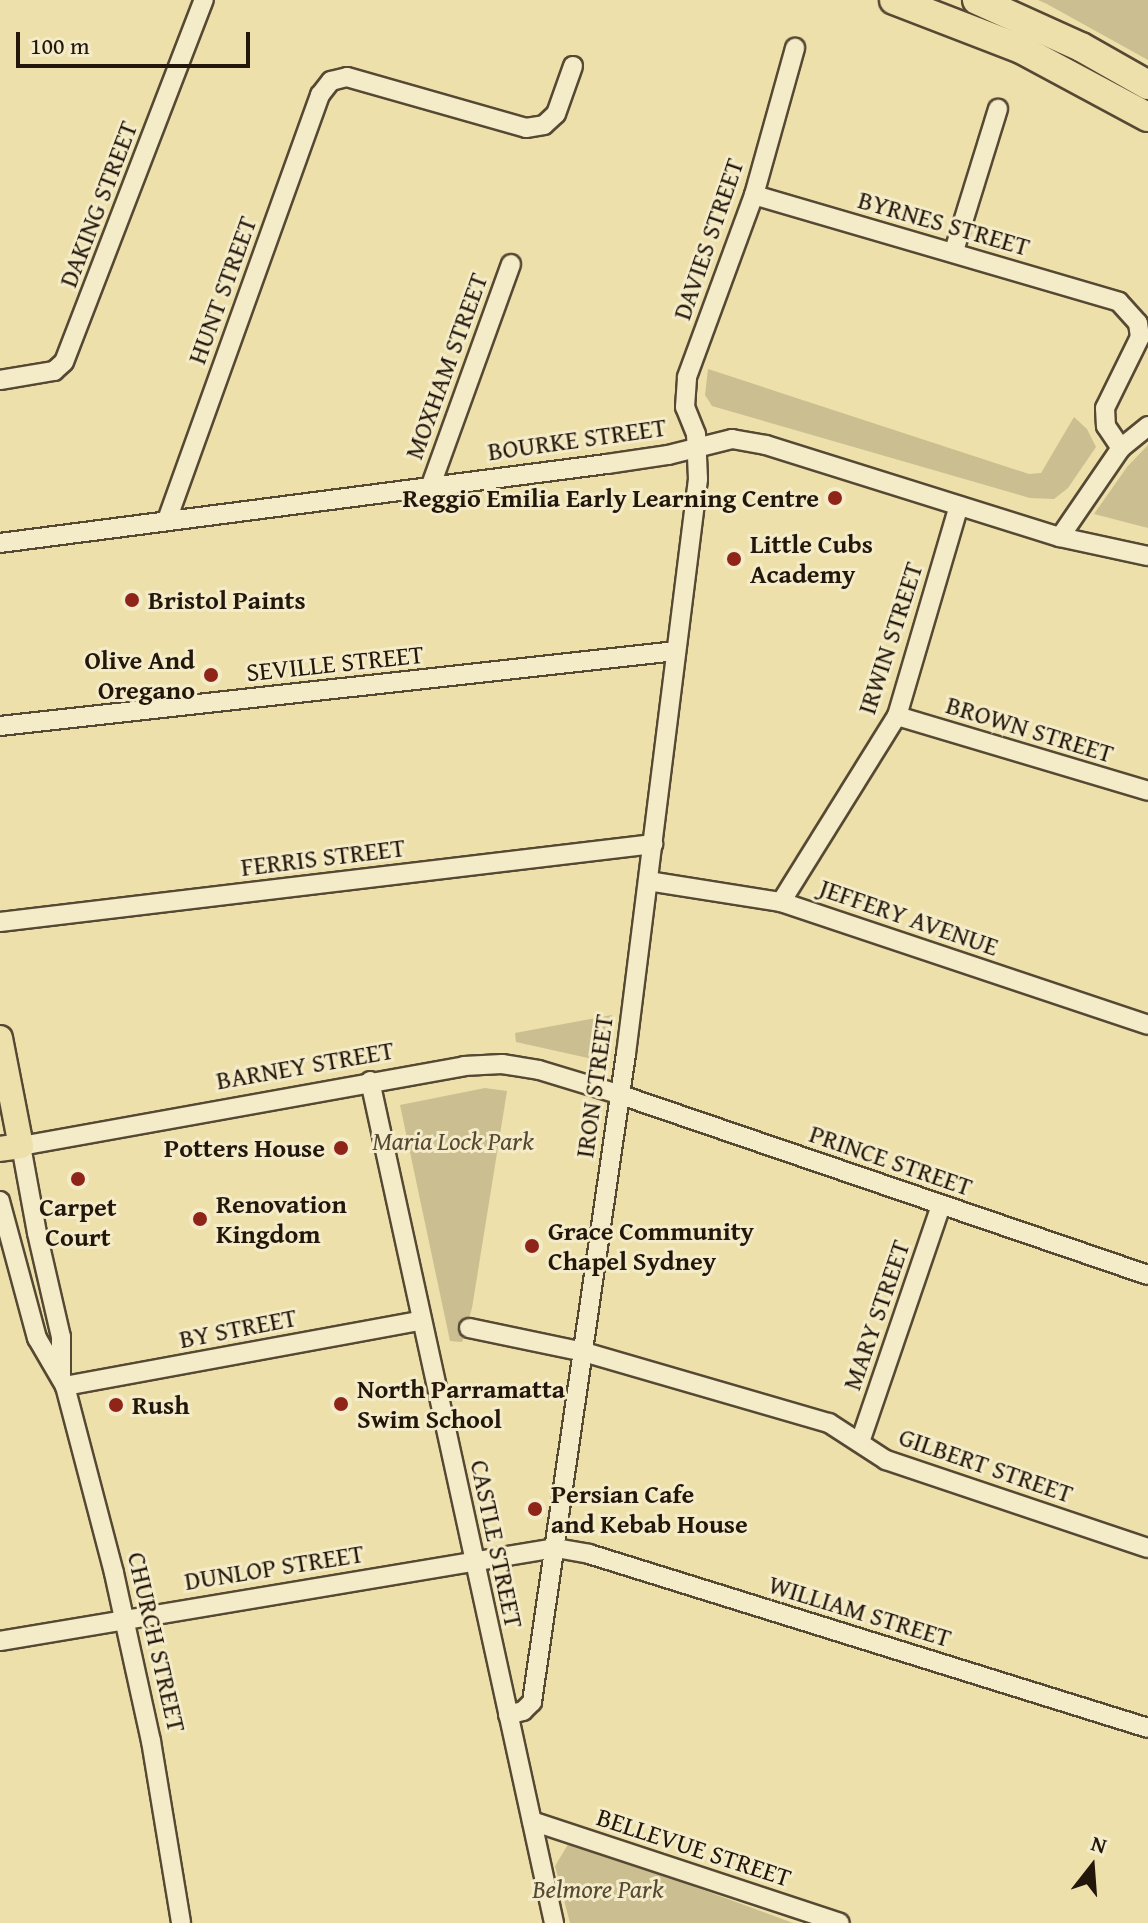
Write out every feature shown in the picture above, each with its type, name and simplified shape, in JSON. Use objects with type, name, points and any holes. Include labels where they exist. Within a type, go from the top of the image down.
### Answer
[{"type":"highway","points":[[894,0],[1021,49],[1148,117]]},
{"type":"highway","points":[[977,0],[1081,47],[1148,85]]},
{"type":"main road","name":"CHURCH STREET","points":[[0,1038],[11,1148]]},
{"type":"street","name":"DAKING STREET","points":[[0,380],[54,371],[64,362],[204,0]]},
{"type":"street","name":"DAVIES STREET","points":[[697,447],[685,407],[687,377],[754,195],[795,48]]},
{"type":"street","name":"HUNT STREET","points":[[167,520],[320,95],[331,81],[347,77],[526,128],[544,125],[556,114],[573,66]]},
{"type":"street","points":[[954,251],[998,109]]},
{"type":"street","name":"BYRNES STREET","points":[[754,195],[954,251],[1119,302],[1138,323],[1140,337],[1105,408],[1106,426],[1121,448]]},
{"type":"street","name":"MOXHAM STREET","points":[[431,485],[511,264]]},
{"type":"street","points":[[1060,537],[1121,448],[1148,426]]},
{"type":"street","name":"BOURKE STREET","points":[[0,543],[607,464],[732,439],[748,441],[1060,537],[1148,556]]},
{"type":"street","name":"IRON STREET","points":[[508,1715],[523,1711],[532,1702],[556,1548],[653,844],[698,479],[697,447]]},
{"type":"street","name":"IRWIN STREET","points":[[781,902],[897,716],[959,506]]},
{"type":"street","name":"SEVILLE STREET","points":[[0,726],[676,651]]},
{"type":"street","name":"BROWN STREET","points":[[897,716],[1148,791]]},
{"type":"street","name":"FERRIS STREET","points":[[0,922],[653,844]]},
{"type":"street","name":"JEFFERY AVENUE","points":[[648,881],[781,902],[1148,1025]]},
{"type":"street","name":"BARNEY STREET","points":[[11,1148],[464,1066],[502,1064],[539,1070],[618,1094]]},
{"type":"street","name":"CASTLE STREET","points":[[370,1081],[554,1923]]},
{"type":"street","name":"PRINCE STREET","points":[[618,1094],[1148,1275]]},
{"type":"street","name":"CHURCH STREET","points":[[11,1148],[61,1337],[63,1382],[124,1618],[151,1741],[181,1923]]},
{"type":"street","name":"CHURCH STREET","points":[[0,1201],[37,1338],[63,1382]]},
{"type":"street","name":"MARY STREET","points":[[860,1442],[941,1205]]},
{"type":"street","name":"BY STREET","points":[[63,1382],[420,1321]]},
{"type":"street","points":[[469,1328],[584,1352]]},
{"type":"street","name":"GILBERT STREET","points":[[584,1352],[829,1423],[886,1460],[1148,1548]]},
{"type":"street","name":"DUNLOP STREET","points":[[0,1641],[556,1548]]},
{"type":"street","name":"WILLIAM STREET","points":[[556,1548],[589,1554],[1148,1728]]},
{"type":"street","name":"BELLEVUE STREET","points":[[532,1821],[840,1923]]},
{"type":"green space","points":[[1038,0],[1148,0],[1148,60],[1047,4]]},
{"type":"green space","points":[[708,369],[1029,474],[1041,473],[1074,417],[1087,429],[1096,447],[1068,488],[1054,499],[1030,498],[712,406],[705,395]]},
{"type":"green space","points":[[1148,445],[1148,528],[1094,514],[1127,467]]},
{"type":"green space","points":[[612,1015],[610,1042],[597,1060],[516,1042],[515,1033]]},
{"type":"green space","name":"Maria Lock Park","points":[[485,1088],[507,1091],[472,1308],[462,1342],[450,1341],[400,1105]]},
{"type":"green space","name":"Belmore Park","points":[[570,1841],[793,1923],[570,1923],[555,1866]]},
{"type":"place","name":"Reggio Emilia Early Learning Centre","points":[[835,498]]},
{"type":"place","name":"Little Cubs Academy","points":[[734,559]]},
{"type":"place","name":"Bristol Paints","points":[[132,600]]},
{"type":"place","name":"Olive And Oregano","points":[[211,675]]},
{"type":"place","name":"Potters House","points":[[341,1148]]},
{"type":"place","name":"Carpet Court","points":[[78,1179]]},
{"type":"place","name":"Renovation Kingdom","points":[[200,1219]]},
{"type":"place","name":"Grace Community Chapel Sydney","points":[[532,1246]]},
{"type":"place","name":"North Parramatta Swim School","points":[[341,1404]]},
{"type":"place","name":"Rush","points":[[116,1405]]},
{"type":"place","name":"Persian Cafe and Kebab House","points":[[535,1509]]}]
